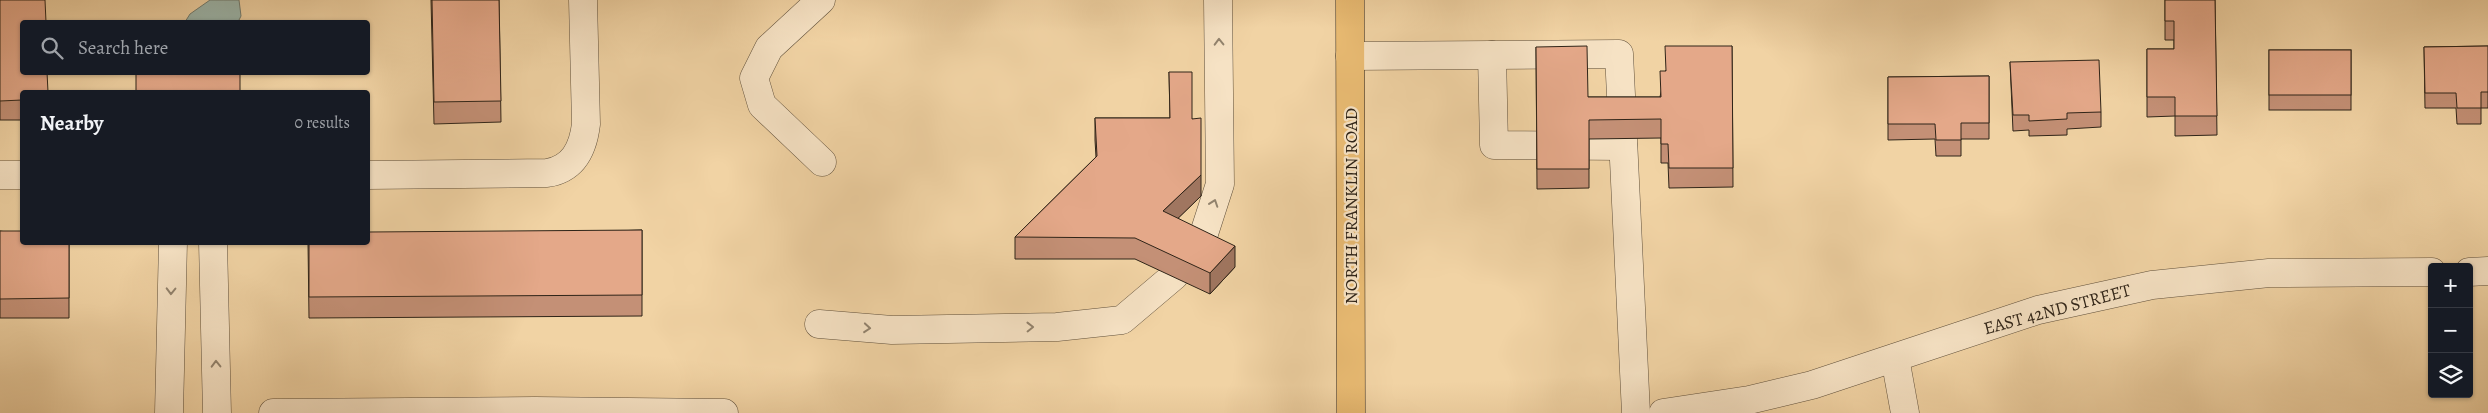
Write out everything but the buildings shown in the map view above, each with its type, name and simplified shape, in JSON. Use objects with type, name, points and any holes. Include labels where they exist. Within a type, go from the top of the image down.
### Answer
[{"type":"main road","name":"NORTH FRANKLIN ROAD","points":[[1350,0],[1351,413]]},
{"type":"street","points":[[370,175],[547,173],[560,171],[576,154],[584,140],[586,124],[583,0]]},
{"type":"street","points":[[821,0],[769,48],[754,78],[762,106],[822,162]]},
{"type":"street","points":[[1199,249],[1220,184],[1218,0]]},
{"type":"street","points":[[1350,56],[1619,54],[1636,413]]},
{"type":"street","points":[[1492,55],[1494,144],[1623,134]]},
{"type":"street","points":[[0,174],[20,175]]},
{"type":"street","points":[[169,413],[172,245]]},
{"type":"street","points":[[213,245],[217,413]]},
{"type":"street","name":"EAST 42ND STREET","points":[[1663,413],[1758,398],[1812,385],[2038,310],[2152,285],[2268,273],[2428,272]]},
{"type":"street","points":[[2473,272],[2488,272]]},
{"type":"street","points":[[818,324],[892,330],[1057,327],[1122,320],[1174,276]]},
{"type":"street","points":[[1895,358],[1906,413]]},
{"type":"street","points":[[273,413],[535,411],[724,413]]},
{"type":"shaded area","points":[[210,0],[239,0],[241,16],[239,20],[186,20],[190,14]]}]
